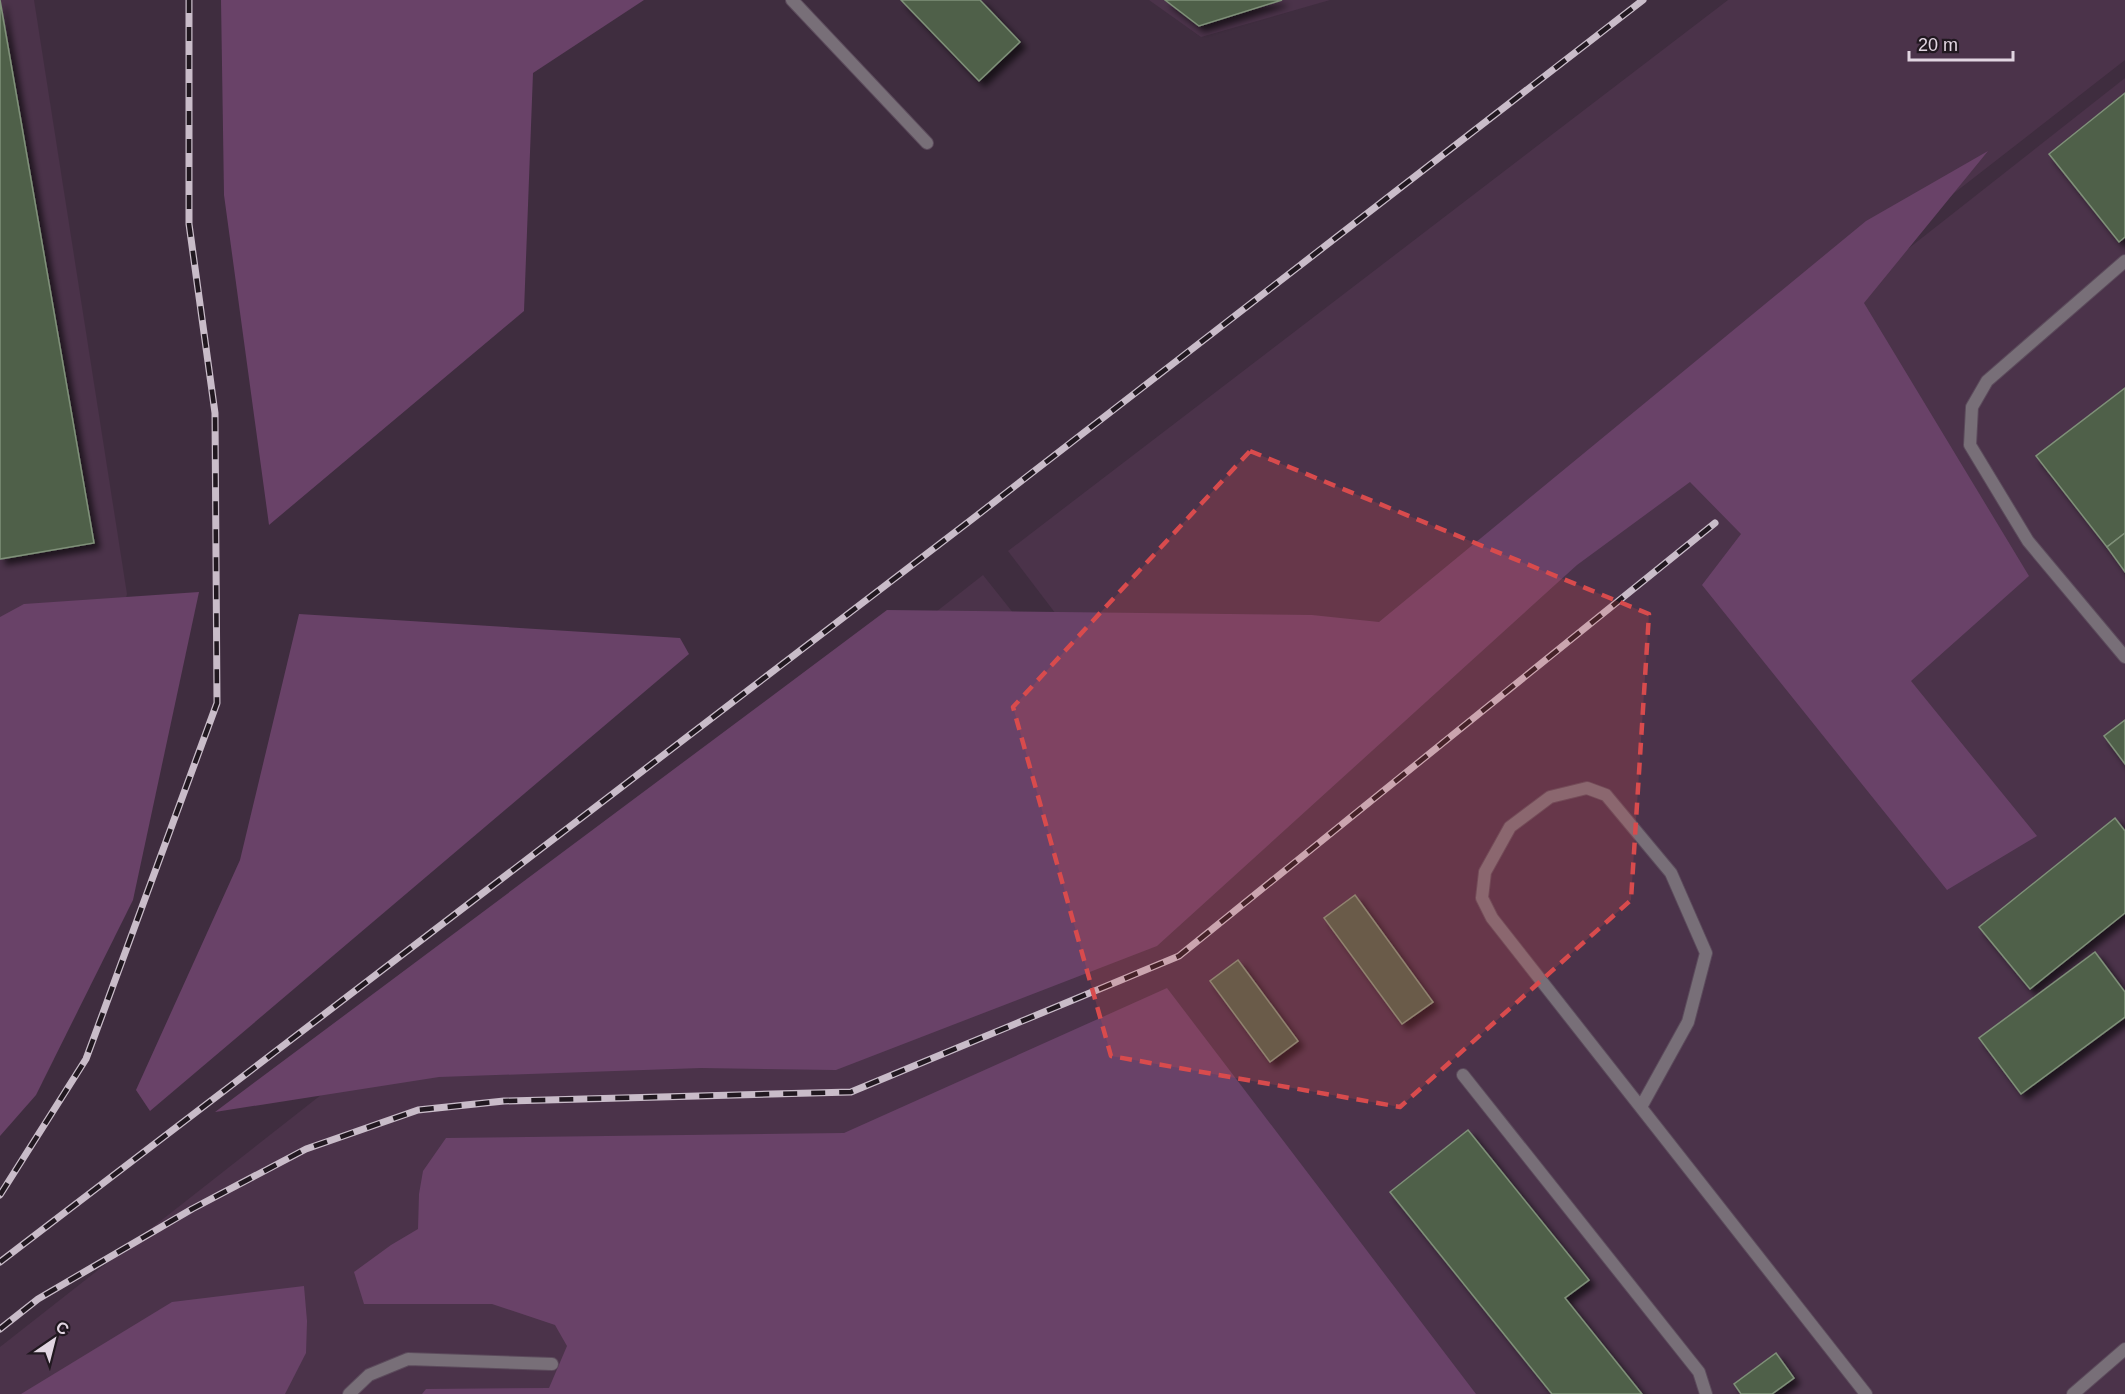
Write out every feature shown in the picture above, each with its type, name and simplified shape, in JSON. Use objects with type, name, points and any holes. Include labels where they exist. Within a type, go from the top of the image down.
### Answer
[{"type":"lane","points":[[792,0],[927,143]]},
{"type":"lane","points":[[2125,261],[1987,381],[1972,407],[1970,445],[2028,541],[2125,657]]},
{"type":"lane","points":[[1641,1107],[1689,1022],[1706,953],[1671,873],[1606,795],[1587,788],[1550,797],[1510,827],[1485,872],[1482,897],[1492,918],[1866,1394]]},
{"type":"lane","points":[[1463,1075],[1699,1372],[1706,1394]]},
{"type":"lane","points":[[2073,1394],[2125,1349]]},
{"type":"lane","points":[[349,1394],[369,1375],[408,1359],[552,1364]]},
{"type":"highlighted area","points":[[1250,451],[1649,614],[1631,900],[1400,1107],[1111,1056],[1013,707]]},
{"type":"shaded area","points":[[0,0],[34,0],[127,594],[94,730],[0,776]]},
{"type":"shaded area","points":[[221,0],[644,0],[533,73],[524,311],[269,525],[224,195]]},
{"type":"shaded area","points":[[1149,0],[1330,0],[1201,37]]},
{"type":"shaded area","points":[[1728,0],[2125,0],[2125,60],[1189,789],[1008,551]]},
{"type":"shaded area","points":[[2125,78],[2125,1394],[0,1394],[0,1347],[983,575],[1180,822]]},
{"type":"shaded area","points":[[1988,151],[1864,303],[2029,576],[1911,681],[2037,836],[1947,890],[1702,585],[1741,534],[1690,482],[1577,565],[1157,946],[836,1070],[701,1068],[439,1077],[215,1112],[887,610],[1312,615],[1379,622],[1866,221]]},
{"type":"shaded area","points":[[199,592],[133,900],[36,1095],[0,1136],[0,617],[24,604]]},
{"type":"shaded area","points":[[299,614],[680,638],[689,654],[150,1111],[136,1090],[240,860]]},
{"type":"shaded area","points":[[1167,988],[1476,1394],[422,1394],[426,1389],[549,1388],[567,1346],[555,1325],[492,1304],[364,1304],[354,1272],[418,1229],[419,1194],[423,1171],[446,1138],[844,1133]]},
{"type":"shaded area","points":[[304,1286],[307,1321],[306,1353],[285,1394],[21,1394],[172,1302]]},
{"type":"building","points":[[0,0],[94,543],[0,559]]},
{"type":"building","points":[[901,0],[980,0],[1020,42],[979,81]]},
{"type":"building","points":[[1165,0],[1282,0],[1199,26]]},
{"type":"building","points":[[2125,93],[2125,237],[2119,242],[2049,154]]},
{"type":"building","points":[[2125,388],[2125,533],[2107,547],[2036,456]]},
{"type":"building","points":[[2125,533],[2125,572],[2107,547]]},
{"type":"building","points":[[2125,720],[2125,764],[2104,736]]},
{"type":"building","points":[[2115,818],[2125,831],[2125,913],[2030,989],[1979,927]]},
{"type":"building","points":[[1355,895],[1433,1002],[1402,1024],[1324,918]]},
{"type":"building","points":[[2095,952],[2125,992],[2125,1017],[2021,1094],[1979,1038]]},
{"type":"building","points":[[1238,960],[1298,1041],[1270,1062],[1210,981]]},
{"type":"building","points":[[1468,1130],[1589,1280],[1565,1298],[1642,1394],[1552,1394],[1390,1192]]},
{"type":"building","points":[[1776,1353],[1794,1378],[1772,1394],[1741,1394],[1734,1384]]},
{"type":"railway","points":[[0,1195],[86,1059],[217,703],[215,413],[189,224],[189,0]]},
{"type":"railway","points":[[0,1262],[971,520],[1643,0]]},
{"type":"railway","points":[[0,1329],[38,1299],[192,1209],[306,1149],[418,1110],[504,1101],[851,1092],[1179,956],[1715,523]]}]
